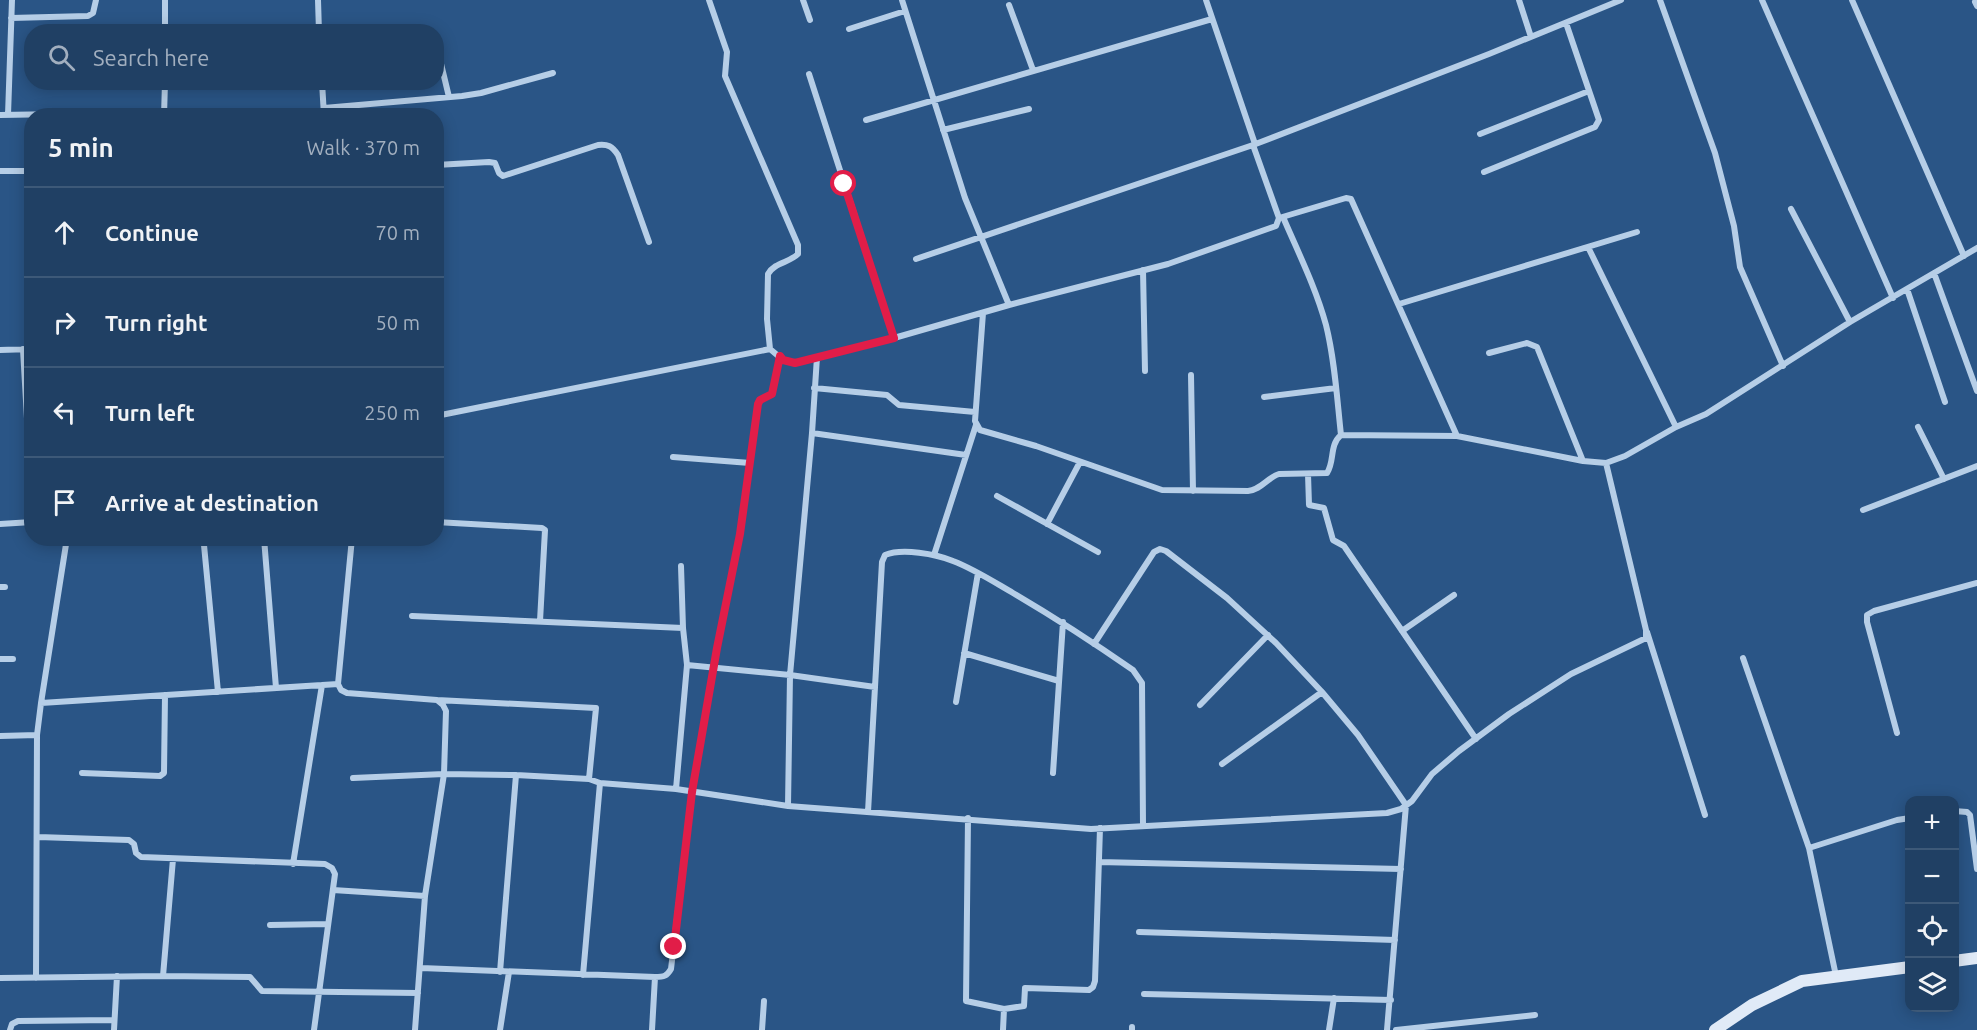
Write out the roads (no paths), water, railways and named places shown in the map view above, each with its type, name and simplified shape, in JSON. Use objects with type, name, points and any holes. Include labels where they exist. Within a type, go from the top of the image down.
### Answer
[{"type":"main road","points":[[1959,960],[1977,958]]},
{"type":"main road","points":[[1722,1028],[1752,1005],[1802,981],[1905,968]]},
{"type":"street","points":[[8,115],[12,0]]},
{"type":"street","points":[[11,18],[88,16],[93,13],[96,0]]},
{"type":"street","points":[[165,0],[165,24]]},
{"type":"street","points":[[318,0],[319,24]]},
{"type":"street","points":[[709,0],[727,52],[725,76],[798,244],[798,254],[794,258],[777,265],[768,274],[766,319],[770,349]]},
{"type":"street","points":[[802,0],[810,20]]},
{"type":"street","points":[[902,0],[965,198],[1009,305]]},
{"type":"street","points":[[976,425],[980,430],[1162,490],[1254,490],[1272,476],[1327,473],[1330,468],[1334,444],[1341,435],[1333,360],[1323,314],[1281,217],[1206,0]]},
{"type":"street","points":[[1519,0],[1531,37]]},
{"type":"street","points":[[916,259],[1254,144],[1621,0]]},
{"type":"street","points":[[1660,0],[1715,153],[1734,226],[1740,267],[1783,366]]},
{"type":"street","points":[[1762,0],[1893,298]]},
{"type":"street","points":[[1852,0],[1964,256]]},
{"type":"street","points":[[1009,5],[1033,70]]},
{"type":"street","points":[[849,29],[905,11]]},
{"type":"street","points":[[866,120],[1212,19]]},
{"type":"street","points":[[1484,172],[1595,127],[1599,120],[1566,23]]},
{"type":"street","points":[[323,90],[324,108],[481,93],[553,73]]},
{"type":"street","points":[[809,74],[894,338]]},
{"type":"street","points":[[444,76],[449,97]]},
{"type":"street","points":[[164,108],[165,90]]},
{"type":"street","points":[[1480,134],[1589,91]]},
{"type":"street","points":[[943,130],[1029,109]]},
{"type":"street","points":[[0,115],[24,115]]},
{"type":"street","points":[[444,165],[495,163],[499,173],[503,176],[607,144],[614,148],[618,155],[649,242]]},
{"type":"street","points":[[0,171],[24,171]]},
{"type":"street","points":[[444,414],[770,349],[783,360],[795,363],[1168,264],[1276,226],[1281,217],[1346,198],[1351,199],[1456,436]]},
{"type":"street","points":[[1791,209],[1850,322]]},
{"type":"street","points":[[1399,304],[1637,232]]},
{"type":"street","points":[[1588,247],[1676,427]]},
{"type":"street","points":[[1341,435],[1456,436],[1583,461],[1606,463],[1625,456],[1676,427],[1706,414],[1850,322],[1977,248]]},
{"type":"street","points":[[1143,270],[1145,371]]},
{"type":"street","points":[[1934,273],[1977,391]]},
{"type":"street","points":[[1907,289],[1945,402]]},
{"type":"street","points":[[934,555],[976,425],[975,412],[983,312]]},
{"type":"street","points":[[1489,353],[1527,343],[1537,347],[1583,461]]},
{"type":"street","points":[[0,350],[23,349],[24,362]]},
{"type":"street","points":[[421,968],[656,977],[664,977],[671,969],[692,792],[740,534],[758,404],[760,400],[772,394],[780,356]]},
{"type":"street","points":[[788,806],[790,675],[817,357]]},
{"type":"street","points":[[1191,375],[1193,491]]},
{"type":"street","points":[[814,388],[887,395],[899,405],[975,412]]},
{"type":"street","points":[[1264,397],[1336,388]]},
{"type":"street","points":[[1918,427],[1944,479]]},
{"type":"street","points":[[812,433],[966,455]]},
{"type":"street","points":[[673,457],[750,463]]},
{"type":"street","points":[[1047,524],[1080,462]]},
{"type":"street","points":[[1606,463],[1646,630],[1705,814]]},
{"type":"street","points":[[1863,510],[1977,466]]},
{"type":"street","points":[[1308,474],[1309,505],[1324,508],[1333,540],[1344,546],[1476,739]]},
{"type":"street","points":[[997,496],[1098,552]]},
{"type":"street","points":[[0,524],[24,522]]},
{"type":"street","points":[[444,522],[545,530],[540,621]]},
{"type":"street","points":[[36,978],[38,735],[66,546]]},
{"type":"street","points":[[204,546],[218,692]]},
{"type":"street","points":[[265,546],[276,688]]},
{"type":"street","points":[[351,546],[338,684],[341,690],[347,693],[437,700],[596,708],[589,779]]},
{"type":"street","points":[[1094,644],[1154,552],[1160,549],[1166,551],[1227,598],[1268,635],[1322,692],[1358,735],[1406,806],[1387,1030]]},
{"type":"street","points":[[868,812],[882,562],[885,555],[892,553],[934,555],[978,573],[1063,622],[1133,670],[1142,683],[1143,825]]},
{"type":"street","points":[[676,789],[687,665],[681,566]]},
{"type":"street","points":[[956,702],[978,573]]},
{"type":"street","points":[[1897,734],[1867,622],[1868,615],[1874,611],[1977,583]]},
{"type":"street","points":[[1402,631],[1454,595]]},
{"type":"street","points":[[412,616],[683,627]]},
{"type":"street","points":[[1053,773],[1063,622]]},
{"type":"street","points":[[353,778],[444,774],[589,779],[600,783],[676,789],[788,806],[1100,828],[1388,813],[1406,806],[1432,774],[1509,714],[1571,674],[1638,643],[1646,638],[1646,630]]},
{"type":"street","points":[[1200,705],[1268,635]]},
{"type":"street","points":[[964,653],[1059,681]]},
{"type":"street","points":[[1743,658],[1809,848],[1836,976]]},
{"type":"street","points":[[0,659],[13,659]]},
{"type":"street","points":[[687,665],[790,675],[875,687]]},
{"type":"street","points":[[42,703],[338,684]]},
{"type":"street","points":[[293,864],[322,685]]},
{"type":"street","points":[[1222,764],[1322,692]]},
{"type":"street","points":[[82,773],[160,776],[164,773],[165,695]]},
{"type":"street","points":[[415,1030],[425,896],[444,774],[446,711],[437,700]]},
{"type":"street","points":[[0,736],[38,735]]},
{"type":"street","points":[[500,972],[516,775]]},
{"type":"street","points":[[583,975],[600,783]]},
{"type":"street","points":[[1959,811],[1967,812],[1970,815],[1977,869]]},
{"type":"street","points":[[968,818],[966,1001],[1004,1009],[1024,1006],[1025,988],[1089,990],[1093,987],[1100,828]]},
{"type":"street","points":[[1809,848],[1905,819]]},
{"type":"street","points":[[38,837],[129,840],[134,844],[138,856],[325,864],[332,868],[335,874],[314,1030]]},
{"type":"street","points":[[163,976],[172,859]]},
{"type":"street","points":[[1099,862],[1401,869]]},
{"type":"street","points":[[333,890],[425,896]]},
{"type":"street","points":[[270,925],[328,924]]},
{"type":"street","points":[[1139,933],[1395,940]]},
{"type":"street","points":[[500,1030],[509,972]]},
{"type":"street","points":[[114,1030],[117,976]]},
{"type":"street","points":[[0,978],[250,977],[262,991],[418,993]]},
{"type":"street","points":[[652,1030],[656,977]]},
{"type":"street","points":[[1144,994],[1390,1000]]},
{"type":"street","points":[[1329,1030],[1334,998]]},
{"type":"street","points":[[762,1030],[764,1001]]},
{"type":"street","points":[[1003,1030],[1004,1009]]},
{"type":"street","points":[[1396,1030],[1535,1015]]},
{"type":"street","points":[[10,1030],[12,1024],[18,1021],[114,1020]]}]
